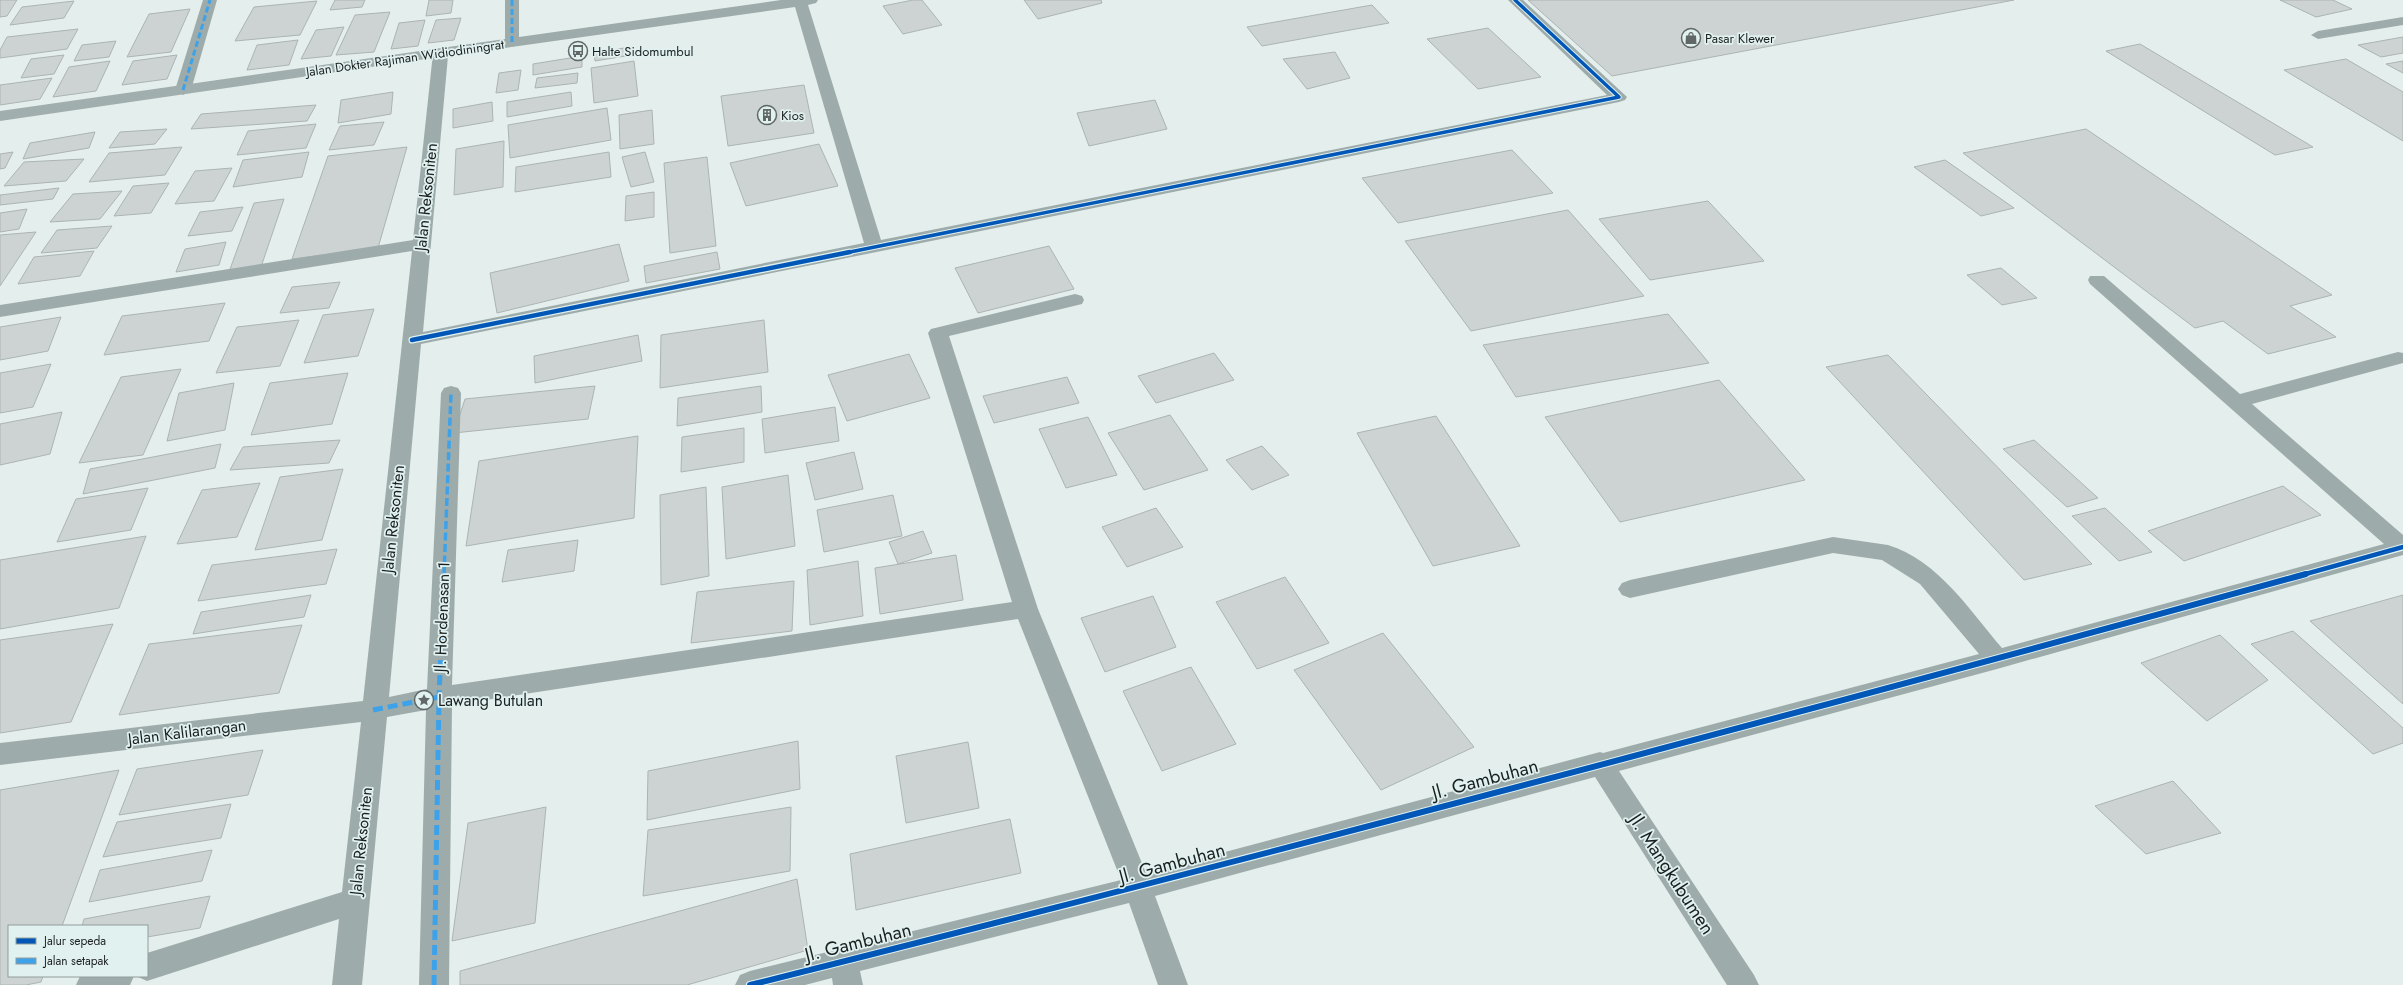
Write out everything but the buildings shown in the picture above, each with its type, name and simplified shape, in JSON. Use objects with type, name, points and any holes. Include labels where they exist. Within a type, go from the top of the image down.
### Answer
[{"type":"main road","name":"Jalan Dokter Rajiman Widiodiningrat","points":[[0,116],[441,53]]},
{"type":"street","points":[[183,90],[210,0]]},
{"type":"street","points":[[512,0],[512,43]]},
{"type":"street","points":[[412,340],[1619,97],[1515,0]]},
{"type":"street","points":[[806,1],[874,247]]},
{"type":"street","name":"Jalan Dokter Rajiman Widiodiningrat","points":[[441,53],[512,43],[728,6],[806,1]]},
{"type":"street","points":[[2318,35],[2403,21]]},
{"type":"street","name":"Jalan Reksoniten","points":[[347,985],[441,53]]},
{"type":"street","points":[[0,311],[422,244]]},
{"type":"street","points":[[2097,280],[2403,547]]},
{"type":"street","points":[[1075,300],[938,333],[1026,609],[1138,888],[1173,985]]},
{"type":"street","points":[[2236,402],[2398,358]]},
{"type":"street","name":"Jl. Hordenasan 1","points":[[434,985],[438,697],[451,393]]},
{"type":"street","points":[[1630,589],[1833,545],[1888,553],[1928,578],[1997,659]]},
{"type":"street","name":"Jl. Gambuhan","points":[[750,985],[846,973],[1138,888],[1600,763],[1997,659],[2403,547]]},
{"type":"street","name":"Jalan Kalilarangan","points":[[0,754],[374,710],[438,697],[1026,609]]},
{"type":"street","name":"Jl. Mangkubumen","points":[[1600,763],[1744,985]]},
{"type":"street","points":[[148,967],[355,901]]},
{"type":"street","points":[[91,985],[116,977]]},
{"type":"marked path","points":[[183,90],[210,0]]},
{"type":"marked path","points":[[512,0],[512,43]]},
{"type":"marked path","points":[[434,985],[439,697],[451,393]]},
{"type":"marked path","points":[[373,710],[439,697]]},
{"type":"cycle path","points":[[412,340],[1619,97],[1515,0]]},
{"type":"cycle path","points":[[750,985],[1138,888],[1997,659],[2403,547]]},
{"type":"place","name":"Pasar Klewer","points":[[1691,38]]},
{"type":"place","name":"Halte Sidomumbul","points":[[578,51]]},
{"type":"place","name":"Kios","points":[[767,115]]},
{"type":"place","name":"Lawang Butulan","points":[[424,700]]}]
